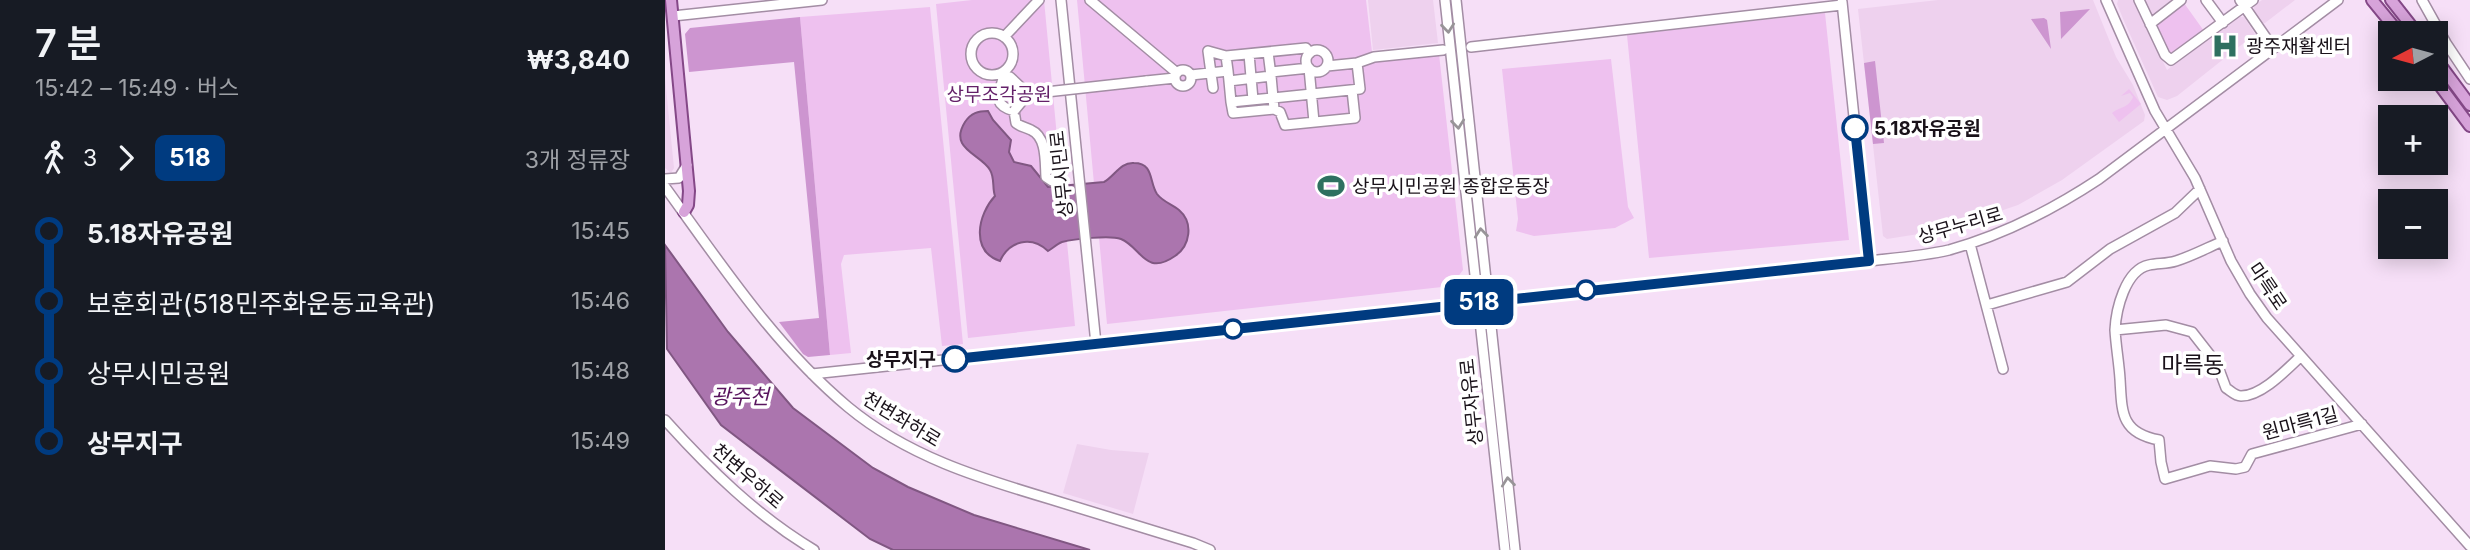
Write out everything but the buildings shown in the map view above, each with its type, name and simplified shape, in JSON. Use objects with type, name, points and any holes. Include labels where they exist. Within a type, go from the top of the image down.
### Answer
[{"type":"main road","points":[[671,0],[689,191],[688,205],[684,212]]},
{"type":"main road","points":[[2372,0],[2389,21]]},
{"type":"main road","points":[[2391,0],[2408,21]]},
{"type":"main road","points":[[2448,75],[2470,105]]},
{"type":"main road","points":[[2444,91],[2470,127]]},
{"type":"street","points":[[673,16],[822,0]]},
{"type":"street","points":[[1005,37],[1038,0]]},
{"type":"street","name":"상무시민로","points":[[1061,0],[1096,344]]},
{"type":"street","points":[[1090,0],[1176,75]]},
{"type":"street","name":"상무자유로","points":[[1445,0],[1515,550]]},
{"type":"street","name":"상무자유로","points":[[1456,0],[1504,550]]},
{"type":"street","name":"마륵로","points":[[2107,0],[2155,111],[2200,189],[2250,295],[2267,318],[2470,546]]},
{"type":"street","points":[[2139,0],[2165,55],[2171,60],[2223,23],[2242,3],[2253,0]]},
{"type":"street","points":[[2150,24],[2181,0]]},
{"type":"street","points":[[2206,0],[2223,23]]},
{"type":"street","name":"상무누리로","points":[[812,374],[1869,261],[1933,253],[1970,244],[2014,228],[2062,203],[2099,179],[2338,0]]},
{"type":"street","points":[[2423,0],[2434,21]]},
{"type":"street","points":[[1471,47],[1842,3],[1869,261]]},
{"type":"street","points":[[2242,3],[2273,48]]},
{"type":"street","points":[[1013,111],[1005,108],[997,94],[1004,75],[1012,62],[1013,48],[1005,37],[984,34],[974,43],[971,57],[977,69],[983,74],[1004,75],[1025,94]]},
{"type":"street","points":[[2448,46],[2470,79]]},
{"type":"street","points":[[1213,88],[1208,51],[1226,57],[1306,48],[1310,53]]},
{"type":"street","points":[[1013,111],[1025,94],[1146,80],[1176,75],[1185,70],[1191,75],[1211,73],[1251,79],[1309,68],[1318,72],[1327,66],[1357,64],[1374,57],[1443,50]]},
{"type":"street","points":[[1268,52],[1274,109]]},
{"type":"street","points":[[1314,122],[1307,59],[1310,53],[1324,53],[1328,59],[1327,66]]},
{"type":"street","points":[[1249,54],[1253,100]]},
{"type":"street","points":[[1226,57],[1233,113],[1274,109],[1280,112],[1285,125],[1355,118],[1352,90]]},
{"type":"street","points":[[1231,102],[1360,89],[1357,64]]},
{"type":"street","points":[[1013,111],[1016,122],[1023,128],[1033,130],[1042,139],[1046,177],[1059,181]]},
{"type":"street","points":[[665,179],[679,178],[687,165]]},
{"type":"street","name":"천변좌하로","points":[[665,187],[760,316],[812,374],[850,409],[896,440],[936,461],[979,477],[1210,550]]},
{"type":"street","points":[[1987,305],[2067,282],[2110,249],[2175,213],[2200,189]]},
{"type":"street","name":"원마륵1길","points":[[2223,241],[2178,260],[2163,265],[2149,265],[2138,270],[2130,278],[2115,319],[2123,414],[2130,427],[2139,434],[2159,440],[2165,479],[2210,466],[2236,469],[2245,467],[2252,454],[2362,424]]},
{"type":"street","points":[[1970,244],[2003,369]]},
{"type":"street","points":[[2115,330],[2166,325],[2192,332],[2217,365],[2226,388],[2241,396],[2252,393],[2276,379],[2301,356]]},
{"type":"street","name":"천변우하로","points":[[665,420],[726,483],[814,550]]},
{"type":"shaded area","points":[[1368,0],[1433,0],[1438,43],[1373,50]]},
{"type":"shaded area","points":[[1938,0],[2093,0],[2116,57],[2133,85],[2145,115],[2144,121],[2062,180],[2018,205],[1944,230],[1887,239],[1883,236],[1858,9]]},
{"type":"shaded area","points":[[2118,0],[2133,0],[2167,70],[2239,17],[2244,17],[2255,34],[2177,96],[2167,100],[2158,97],[2124,21]]},
{"type":"shaded area","points":[[2143,0],[2175,0],[2156,15],[2150,14]]},
{"type":"shaded area","points":[[2262,0],[2295,0],[2265,23],[2261,23],[2254,12],[2254,6]]},
{"type":"shaded area","points":[[2090,9],[2061,39],[2060,12]]},
{"type":"shaded area","points":[[800,17],[830,355],[808,357],[779,322],[819,318],[794,62],[689,72],[685,34],[690,28]]},
{"type":"shaded area","points":[[2031,19],[2047,20],[2051,49]]},
{"type":"shaded area","points":[[1875,61],[1884,143],[1873,144],[1864,63]]},
{"type":"shaded area","points":[[665,78],[674,168],[671,173],[665,168]]},
{"type":"shaded area","points":[[1077,444],[1149,453],[1133,514],[1063,493]]},
{"type":"green space","name":"상무조각공원","points":[[972,0],[1044,0],[1075,326],[968,338],[936,4]]},
{"type":"green space","points":[[1077,0],[1366,0],[1372,52],[1438,45],[1463,270],[1451,286],[1107,324]]},
{"type":"green space","points":[[2184,3],[2204,31],[2171,56],[2168,55],[2155,28],[2156,24]]},
{"type":"green space","points":[[930,7],[963,344],[942,346],[931,248],[844,255],[841,264],[851,353],[830,355],[800,17]]},
{"type":"green space","name":"5.18자유공원","points":[[1825,13],[1849,240],[1649,258],[1627,35]]},
{"type":"green space","points":[[1611,59],[1628,207],[1634,218],[1615,228],[1534,236],[1516,231],[1518,219],[1502,69]]},
{"type":"green space","points":[[2129,89],[2141,104],[2119,122],[2112,113],[2131,101],[2133,97],[2130,93],[2121,96]]},
{"type":"water","points":[[988,111],[1011,140],[1009,152],[1014,162],[1031,166],[1048,187],[1104,182],[1129,163],[1145,166],[1157,194],[1179,210],[1187,221],[1187,240],[1180,252],[1165,262],[1150,262],[1128,243],[1109,237],[1062,242],[1048,251],[1035,243],[1021,242],[1009,249],[1000,261],[990,256],[984,249],[980,232],[984,212],[995,196],[992,176],[986,164],[968,150],[960,139],[961,131],[970,116]]},
{"type":"water","name":"광주천","points":[[665,245],[728,332],[793,408],[873,468],[908,487],[974,515],[1090,550],[893,550],[870,539],[721,425],[667,349]]},
{"type":"bus line","name":"518","points":[[955,359],[1869,261],[1855,128]]},
{"type":"place","name":"광주재활센터","points":[[2225,46]]},
{"type":"place","name":"5.18자유공원","points":[[1855,128]]},
{"type":"place","name":"상무시민공원 종합운동장","points":[[1331,186]]},
{"type":"place","name":"상무지구","points":[[955,359]]},
{"type":"district","name":"마륵동","points":[[2193,365]]}]
